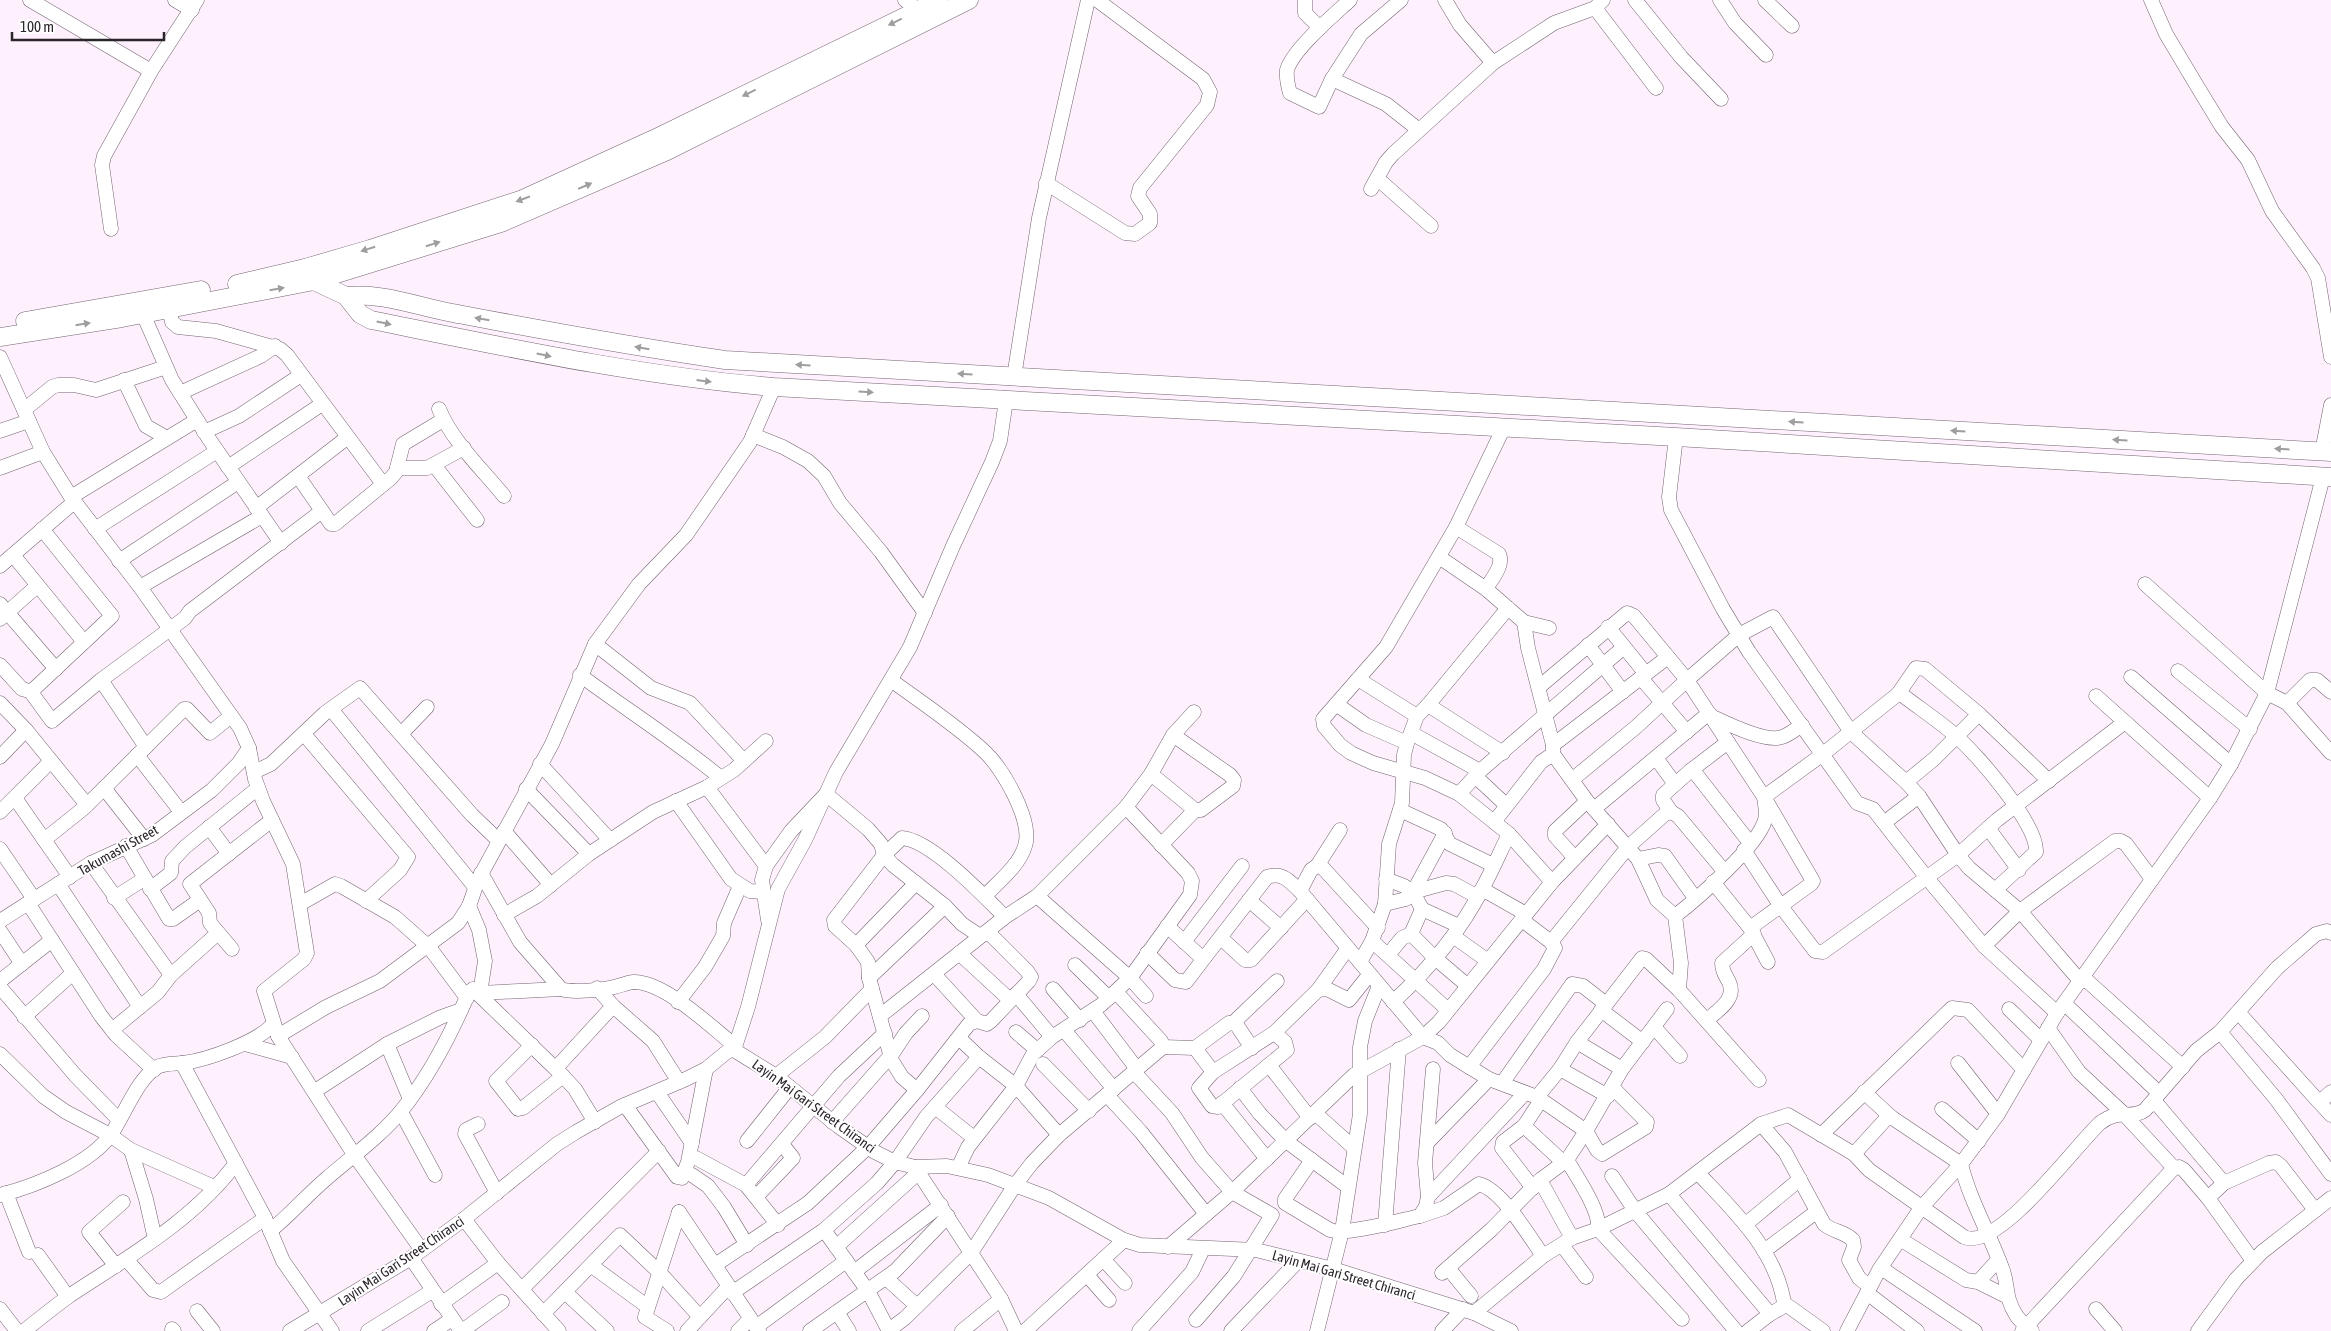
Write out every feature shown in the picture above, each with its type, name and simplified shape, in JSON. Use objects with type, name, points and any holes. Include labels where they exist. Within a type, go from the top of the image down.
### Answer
[{"type":"main road","points":[[0,337],[232,285],[309,275],[540,192],[663,135],[912,5],[938,0]]},
{"type":"main road","points":[[0,325],[121,311],[143,314],[309,275],[509,219],[667,151],[969,0]]},
{"type":"main road","points":[[309,275],[346,296],[360,314],[371,320],[560,359],[702,381],[774,387],[1504,427],[2327,477]]},
{"type":"main road","points":[[346,296],[368,294],[444,312],[651,350],[725,360],[2327,452]]},
{"type":"main road","points":[[1595,434],[1596,410]]},
{"type":"street","points":[[30,0],[150,70]]},
{"type":"street","points":[[111,229],[102,165],[104,156],[150,70],[194,5],[175,0]]},
{"type":"street","points":[[1014,377],[1046,183],[1088,0]]},
{"type":"street","points":[[1046,183],[1125,233],[1135,234],[1150,223],[1150,214],[1138,196],[1140,188],[1207,105],[1210,92],[1202,79],[1097,0]]},
{"type":"street","points":[[1305,0],[1305,13],[1320,28]]},
{"type":"street","points":[[1350,0],[1320,28],[1291,61],[1287,77],[1290,93],[1319,107],[1332,79],[1361,34],[1401,0]]},
{"type":"street","points":[[1445,0],[1460,25],[1493,63]]},
{"type":"street","points":[[1635,0],[1681,57],[1721,98]]},
{"type":"street","points":[[1720,0],[1735,23],[1766,54]]},
{"type":"street","points":[[1764,0],[1792,26]]},
{"type":"street","points":[[2151,0],[2166,34],[2197,86],[2222,127],[2248,160],[2272,211],[2313,268],[2318,278],[2331,357]]},
{"type":"street","points":[[1431,226],[1375,184],[1386,162],[1418,130],[1493,63],[1554,23],[1599,4],[1656,88]]},
{"type":"street","points":[[1332,79],[1386,104],[1418,130]]},
{"type":"street","points":[[169,308],[172,322],[178,327],[216,331],[275,346],[287,355],[383,484]]},
{"type":"street","points":[[143,314],[166,367],[180,393],[217,451],[281,543]]},
{"type":"street","points":[[180,393],[261,356],[275,346]]},
{"type":"street","points":[[0,357],[44,452],[72,499],[140,587],[240,728],[249,748],[258,788],[293,864],[306,956],[264,991],[275,1030],[416,1254],[432,1291],[452,1320],[462,1331],[502,1302]]},
{"type":"street","points":[[0,431],[26,415],[52,387],[74,385],[96,390],[166,367]]},
{"type":"street","points":[[0,566],[42,529],[72,499],[167,438],[201,426],[239,416],[301,375]]},
{"type":"street","points":[[124,380],[146,426],[167,438]]},
{"type":"street","points":[[68,1297],[33,1254],[3,1194],[62,1172],[100,1146],[110,1135],[137,1090],[154,1070],[163,1065],[182,1064],[245,1044],[267,1031],[275,1030],[380,981],[429,947],[458,923],[469,906],[475,887],[501,836],[552,744],[580,675],[595,644],[639,584],[686,535],[753,435],[774,387]]},
{"type":"street","points":[[315,1092],[388,1044],[441,1017],[469,1000],[561,989],[576,991],[611,988],[633,982],[657,988],[678,1002],[734,1047],[748,1008],[770,928],[778,889],[856,735],[910,647],[926,613],[953,546],[998,448],[1006,400]]},
{"type":"street","points":[[228,467],[322,404]]},
{"type":"street","points":[[2327,452],[2331,406]]},
{"type":"street","points":[[298,476],[331,524],[335,524],[391,478],[397,468],[403,444],[441,414],[464,448],[504,496]]},
{"type":"street","points":[[1504,427],[1456,527],[1386,647],[1323,719],[1324,726],[1340,745],[1373,763],[1425,778],[1459,794],[1509,834],[1552,882]]},
{"type":"street","points":[[753,435],[783,447],[808,461],[824,476],[840,503],[881,552],[926,613]]},
{"type":"street","points":[[140,587],[259,512],[298,476],[348,437]]},
{"type":"street","points":[[1676,437],[1669,497],[1671,510],[1739,635],[1802,726],[1858,802],[1873,809],[1886,822],[1927,878],[1984,946],[2061,1008],[2159,1093]]},
{"type":"street","points":[[397,468],[427,468],[464,448]]},
{"type":"street","points":[[95,529],[217,451]]},
{"type":"street","points":[[0,468],[44,452]]},
{"type":"street","points":[[434,465],[476,520]]},
{"type":"street","points":[[1848,1331],[1868,1290],[1900,1239],[1922,1208],[1961,1164],[1998,1114],[2061,1008],[2083,980],[2210,798],[2250,729],[2267,694],[2327,477]]},
{"type":"street","points":[[120,561],[238,482]]},
{"type":"street","points":[[2,673],[22,689],[33,692],[53,721],[101,680],[322,511]]},
{"type":"street","points":[[1456,527],[1499,554],[1502,560],[1486,589]]},
{"type":"street","points":[[33,692],[112,616],[42,529]]},
{"type":"street","points":[[13,555],[84,642]]},
{"type":"street","points":[[1439,557],[1486,589],[1524,622],[1549,628]]},
{"type":"street","points":[[2144,584],[2267,694],[2287,703],[2331,753]]},
{"type":"street","points":[[37,586],[2,612],[56,669]]},
{"type":"street","points":[[1360,962],[1372,942],[1385,904],[1388,844],[1404,795],[1404,755],[1417,716],[1508,608]]},
{"type":"street","points":[[1539,687],[1627,613],[1634,616],[1687,680],[1710,714],[1764,797],[1813,881],[1780,905],[1722,963],[1722,968],[1732,988],[1731,994],[1729,1000],[1707,1020]]},
{"type":"street","points":[[1572,779],[1662,704],[1739,635],[1774,617],[1851,732],[1919,796],[1958,855],[2020,911],[2083,980],[2183,1067]]},
{"type":"street","points":[[1524,622],[1528,648],[1553,749],[1591,805],[1638,859],[1657,900],[1675,916],[1681,963],[1679,990]]},
{"type":"street","points":[[1608,628],[1624,647],[1662,704],[1687,732]]},
{"type":"street","points":[[595,644],[651,688],[690,703],[744,761]]},
{"type":"street","points":[[1588,645],[1623,692]]},
{"type":"street","points":[[1459,794],[1478,774],[1544,715],[1624,647]]},
{"type":"street","points":[[1494,822],[1553,749],[1668,657]]},
{"type":"street","points":[[1764,797],[1823,754],[1898,694],[1916,668],[1920,667],[1925,669],[1979,714],[2049,781]]},
{"type":"street","points":[[2178,671],[2250,729]]},
{"type":"street","points":[[580,675],[641,720],[674,740],[721,778]]},
{"type":"street","points":[[2131,677],[2230,764]]},
{"type":"street","points":[[101,680],[142,751],[181,812]]},
{"type":"street","points":[[891,680],[985,752],[1002,775],[1020,809],[1027,831],[1026,845],[1021,857],[985,896]]},
{"type":"street","points":[[1358,680],[1417,716]]},
{"type":"street","points":[[2287,703],[2310,680],[2317,680],[2331,692]]},
{"type":"street","points":[[254,772],[271,764],[331,709],[360,688],[472,815],[501,836],[551,885]]},
{"type":"street","points":[[1898,694],[1901,694],[1957,737],[2016,806],[2037,844],[2036,852],[2019,870],[1995,890]]},
{"type":"street","points":[[2096,696],[2210,798]]},
{"type":"street","points":[[0,703],[26,730],[87,805]]},
{"type":"street","points":[[1336,704],[1366,725],[1409,738],[1478,774],[1506,805]]},
{"type":"street","points":[[1428,705],[1503,753]]},
{"type":"street","points":[[401,734],[427,707]]},
{"type":"street","points":[[44,840],[87,805],[184,709],[187,708],[210,734],[231,716]]},
{"type":"street","points":[[331,709],[475,887]]},
{"type":"street","points":[[880,1016],[1005,917],[1038,896],[1126,807],[1151,774],[1173,735],[1194,712]]},
{"type":"street","points":[[1710,714],[1734,728],[1773,738],[1781,738],[1802,726]]},
{"type":"street","points":[[1574,858],[1555,836],[1555,831],[1656,758],[1710,714]]},
{"type":"street","points":[[1906,782],[1934,760],[1979,714]]},
{"type":"street","points":[[1690,771],[1696,774],[1747,846],[1780,905],[1815,951],[1823,952],[1958,855],[1988,828],[2125,722]]},
{"type":"street","points":[[0,757],[26,730]]},
{"type":"street","points":[[304,734],[408,857],[400,870],[366,901]]},
{"type":"street","points":[[1151,774],[1195,810],[1201,810],[1233,786],[1234,780],[1230,775],[1173,735]]},
{"type":"street","points":[[504,915],[529,901],[589,854],[653,812],[707,787],[721,778],[766,741]]},
{"type":"street","points":[[1724,871],[1678,816],[1671,812],[1663,800],[1663,795],[1690,771],[1728,742]]},
{"type":"street","name":"Takumashi Street","points":[[0,921],[91,863],[144,839],[212,790],[239,763],[249,748]]},
{"type":"street","points":[[1656,758],[1675,784]]},
{"type":"street","points":[[0,812],[51,761]]},
{"type":"street","points":[[540,764],[610,840]]},
{"type":"street","points":[[707,787],[766,866]]},
{"type":"street","points":[[104,788],[144,839]]},
{"type":"street","points":[[114,898],[170,873],[175,857],[258,788]]},
{"type":"street","points":[[526,789],[589,854]]},
{"type":"street","points":[[826,794],[868,829],[881,844],[884,855],[945,906],[962,924],[980,936]]},
{"type":"street","points":[[770,928],[762,880],[766,866],[791,831],[826,794]]},
{"type":"street","points":[[1886,822],[1919,796]]},
{"type":"street","points":[[1675,916],[1714,882],[1747,846],[1765,821],[1764,797]]},
{"type":"street","points":[[15,798],[44,840],[64,880],[140,1007]]},
{"type":"street","points":[[676,801],[709,850],[740,886],[750,891],[763,892]]},
{"type":"street","points":[[958,1168],[974,1138],[1016,1086],[1037,1050],[1093,1011],[1130,978],[1190,896],[1192,882],[1188,874],[1126,807]]},
{"type":"street","points":[[1161,845],[1195,810]]},
{"type":"street","points":[[1400,810],[1445,834],[1450,844],[1493,865]]},
{"type":"street","points":[[1551,942],[1628,847],[1665,814],[1671,812]]},
{"type":"street","points":[[232,949],[210,923],[211,916],[190,884],[272,820]]},
{"type":"street","points":[[1168,1247],[1232,1192],[1361,1070],[1399,1048],[1423,1037],[1468,986],[1552,882],[1608,824]]},
{"type":"street","points":[[209,827],[229,854]]},
{"type":"street","points":[[1988,828],[2019,870]]},
{"type":"street","points":[[1221,938],[1245,960],[1251,960],[1281,928],[1304,895],[1311,870],[1317,866],[1340,830]]},
{"type":"street","points":[[1385,904],[1406,899],[1413,892],[1445,834]]},
{"type":"street","points":[[1393,1002],[1416,981],[1456,931],[1480,893],[1509,834]]},
{"type":"street","points":[[917,1090],[898,1071],[870,984],[868,962],[856,945],[835,926],[834,920],[884,855],[896,841],[902,838],[908,838],[939,856],[985,896],[1005,917]]},
{"type":"street","points":[[1984,946],[2020,911],[2115,841],[2121,841],[2126,844],[2152,880]]},
{"type":"street","points":[[126,846],[147,884],[171,919],[200,900]]},
{"type":"street","points":[[0,849],[52,940],[112,1030],[154,1070]]},
{"type":"street","points":[[1638,859],[1658,855],[1665,856],[1695,898]]},
{"type":"street","points":[[91,863],[114,898],[171,975]]},
{"type":"street","points":[[1184,942],[1242,866]]},
{"type":"street","points":[[1317,866],[1322,867],[1378,928]]},
{"type":"street","points":[[482,873],[520,942],[561,989]]},
{"type":"street","points":[[1147,953],[1176,980],[1186,982],[1267,876],[1275,874],[1283,876],[1304,895],[1374,981],[1423,1037],[1438,1043],[1450,1055],[1469,1067],[1534,1097],[1586,1131],[1597,1150],[1602,1154],[1646,1127],[1645,1118],[1611,1092],[1560,1069]]},
{"type":"street","points":[[1386,879],[1404,886],[1413,892],[1422,909],[1456,931],[1488,961]]},
{"type":"street","points":[[1714,882],[1752,931],[1768,962]]},
{"type":"street","points":[[856,945],[916,883]]},
{"type":"street","points":[[1413,892],[1446,883],[1480,893],[1524,917],[1555,948],[1548,962],[1469,1067]]},
{"type":"street","points":[[300,904],[335,884],[395,918],[429,947],[469,1000],[532,1045],[559,1072],[575,1089],[595,1122]]},
{"type":"street","points":[[678,1002],[704,967],[723,936],[724,923],[740,886]]},
{"type":"street","points":[[1038,896],[1130,978],[1146,996]]},
{"type":"street","points":[[1249,900],[1281,928]]},
{"type":"street","points":[[123,1202],[89,1232],[153,1290],[161,1292],[267,1224],[285,1219],[324,1180],[356,1156],[400,1112],[442,1047],[469,1000],[485,961],[479,930],[469,906]]},
{"type":"street","points":[[776,1076],[825,1037],[870,984],[945,906]]},
{"type":"street","points":[[1388,955],[1402,938],[1411,934],[1422,909]]},
{"type":"street","points":[[1167,926],[1201,957],[1206,957]]},
{"type":"street","points":[[0,931],[22,964]]},
{"type":"street","points":[[1442,1331],[1543,1256],[1567,1242],[1636,1212],[1669,1194],[1761,1124],[1788,1115],[1854,1154],[1869,1170],[1970,1240],[1990,1234],[2036,1195],[2100,1123],[2108,1116],[2123,1113],[2136,1115],[2149,1105],[2196,1051],[2220,1032],[2277,968],[2316,934],[2327,931],[2331,933]]},
{"type":"street","points":[[112,1030],[158,992],[171,975],[218,933]]},
{"type":"street","points":[[934,974],[977,1021],[987,1024],[1030,976],[991,935],[985,933],[980,936]]},
{"type":"street","points":[[1411,934],[1435,958],[1468,986]]},
{"type":"street","points":[[0,981],[52,940]]},
{"type":"street","points":[[1372,942],[1448,1010]]},
{"type":"street","points":[[1274,1033],[1285,1042],[1287,1050],[1218,1107],[1212,1106],[1199,1088],[1213,1072],[1274,1033],[1318,990],[1348,948]]},
{"type":"street","points":[[960,953],[1058,1034],[1111,1092],[1206,1214]]},
{"type":"street","points":[[1428,1197],[1534,1097],[1560,1069],[1576,1042],[1642,958],[1646,959],[1679,990],[1759,1080]]},
{"type":"street","points":[[1075,965],[1113,995],[1161,1041],[1162,1047]]},
{"type":"street","points":[[24,1017],[73,973]]},
{"type":"street","points":[[824,1230],[868,1291],[889,1331],[971,1253],[1015,1185],[1059,1135],[1162,1047],[1195,1048],[1229,1023],[1233,1023],[1277,981]]},
{"type":"street","points":[[1318,990],[1327,989],[1349,1000],[1374,981]]},
{"type":"street","points":[[1317,1331],[1342,1231],[1360,1114],[1360,1047],[1374,981]]},
{"type":"street","points":[[1427,1143],[1496,1081],[1572,984],[1583,986],[1643,1042]]},
{"type":"street","points":[[0,987],[75,1075],[119,1120]]},
{"type":"street","points":[[597,988],[613,1006],[653,1041],[679,1082]]},
{"type":"street","points":[[1054,989],[1080,1020]]},
{"type":"street","points":[[532,1045],[496,1081],[518,1109],[523,1108],[559,1072],[613,1006]]},
{"type":"street","points":[[1965,1006],[2024,1070]]},
{"type":"street","points":[[1821,1134],[1952,1008],[1968,1010],[2024,1070]]},
{"type":"street","points":[[1471,1296],[1445,1270],[1537,1184],[1566,1162],[1611,1092],[1622,1069],[1667,1009]]},
{"type":"street","points":[[2009,1009],[2045,1034],[2079,1072],[2123,1113],[2174,1168]]},
{"type":"street","points":[[1093,1011],[1136,1070],[1172,1113],[1202,1158],[1232,1192],[1272,1215],[1234,1276],[1196,1320]]},
{"type":"street","points":[[2238,1012],[2331,1115]]},
{"type":"street","points":[[832,1122],[892,1054],[906,1033],[922,1016]]},
{"type":"street","points":[[715,1266],[808,1203],[868,1147],[960,1038],[969,1024],[977,1021]]},
{"type":"street","points":[[1233,1023],[1252,1048]]},
{"type":"street","points":[[1654,1027],[1680,1056]]},
{"type":"street","points":[[1016,1032],[1037,1050]]},
{"type":"street","points":[[2220,1032],[2276,1099],[2331,1174]]},
{"type":"street","points":[[746,1185],[839,1076],[885,1033]]},
{"type":"street","points":[[960,1038],[979,1057],[1016,1086],[1059,1135]]},
{"type":"street","points":[[1576,1042],[1622,1069]]},
{"type":"street","points":[[245,1044],[292,1057]]},
{"type":"street","points":[[388,1044],[410,1099]]},
{"type":"street","name":"Layin Mai Gari Street Chiranci","points":[[290,1331],[416,1254],[464,1220],[557,1144],[624,1105],[706,1069],[722,1054],[734,1047],[776,1076],[832,1122],[868,1147],[895,1162],[917,1169],[947,1166],[988,1175],[1049,1198],[1124,1240],[1140,1245],[1249,1250],[1333,1269],[1468,1311],[1487,1326],[1510,1331]]},
{"type":"street","points":[[1195,1048],[1213,1072]]},
{"type":"street","points":[[1385,1225],[1399,1048]]},
{"type":"street","points":[[0,1054],[43,1096],[66,1112],[110,1135],[131,1150],[214,1187]]},
{"type":"street","points":[[687,1331],[730,1290],[824,1230],[876,1183],[895,1162],[935,1107],[979,1057]]},
{"type":"street","points":[[1958,1062],[1998,1114]]},
{"type":"street","points":[[182,1064],[236,1163],[267,1224],[283,1261],[296,1283],[322,1313],[332,1331]]},
{"type":"street","points":[[1043,1064],[1089,1111]]},
{"type":"street","points":[[1268,1065],[1312,1115],[1354,1147]]},
{"type":"street","points":[[624,1105],[677,1177],[682,1178],[692,1143],[706,1069]]},
{"type":"street","points":[[1420,1216],[1426,1206],[1428,1197],[1425,1179],[1433,1069]]},
{"type":"street","points":[[747,1141],[790,1087]]},
{"type":"street","points":[[1240,1088],[1260,1114],[1286,1141],[1348,1187]]},
{"type":"street","points":[[657,1092],[692,1143]]},
{"type":"street","points":[[1864,1092],[1891,1117],[1961,1164],[1971,1199],[1990,1234],[2005,1277],[2006,1296],[2016,1317],[2028,1329],[2174,1168],[2179,1167],[2184,1170],[2208,1198],[2253,1261]]},
{"type":"street","points":[[2320,1102],[2331,1092]]},
{"type":"street","points":[[1534,1097],[1524,1126],[1503,1142],[1502,1148],[1537,1184],[1586,1277]]},
{"type":"street","points":[[1222,1103],[1267,1159]]},
{"type":"street","points":[[2149,1105],[2157,1104],[2224,1183]]},
{"type":"street","points":[[935,1107],[974,1138]]},
{"type":"street","points":[[1942,1109],[1979,1140]]},
{"type":"street","points":[[400,1112],[435,1175]]},
{"type":"street","points":[[1854,1154],[1885,1120],[1891,1117]]},
{"type":"street","points":[[478,1124],[466,1130],[465,1134],[497,1193]]},
{"type":"street","points":[[1761,1124],[1785,1152],[1816,1212],[1831,1230],[1844,1232],[1853,1240],[1854,1247],[1849,1260],[1868,1290],[1917,1331]]},
{"type":"street","points":[[1524,1126],[1566,1162],[1594,1209],[1598,1218],[1598,1229],[1682,1319]]},
{"type":"street","points":[[756,1198],[793,1158],[782,1144]]},
{"type":"street","points":[[131,1150],[156,1239]]},
{"type":"street","points":[[522,1289],[659,1151]]},
{"type":"street","points":[[696,1158],[746,1185],[778,1225]]},
{"type":"street","points":[[1312,1160],[1285,1199],[1285,1203],[1330,1230],[1342,1231],[1385,1225],[1420,1216],[1444,1208],[1480,1184],[1486,1186],[1511,1210],[1543,1256]]},
{"type":"street","points":[[2208,1198],[2224,1183],[2269,1163],[2276,1162],[2315,1210]]},
{"type":"street","points":[[24,1331],[68,1297],[156,1239],[214,1187],[236,1163]]},
{"type":"street","points":[[836,1247],[917,1169],[1001,1299],[1016,1331]]},
{"type":"street","points":[[1698,1173],[1746,1224],[1764,1251],[1783,1294],[1784,1303],[1781,1308],[1748,1331]]},
{"type":"street","points":[[692,1175],[708,1186],[724,1206],[747,1245]]},
{"type":"street","points":[[1612,1176],[1636,1212],[1736,1331]]},
{"type":"street","points":[[1746,1224],[1800,1179]]},
{"type":"street","points":[[1669,1194],[1770,1314]]},
{"type":"street","points":[[2198,1331],[2236,1279],[2262,1252],[2331,1198]]},
{"type":"street","points":[[738,1331],[755,1326],[850,1266],[944,1211]]},
{"type":"street","points":[[810,1331],[886,1278],[912,1254],[944,1211]]},
{"type":"street","points":[[667,1331],[644,1317],[679,1212],[755,1326]]},
{"type":"street","points":[[1764,1251],[1816,1212]]},
{"type":"street","points":[[464,1220],[498,1263],[556,1330]]},
{"type":"street","points":[[543,1314],[592,1266],[620,1234],[660,1273],[700,1318]]},
{"type":"street","points":[[898,1238],[912,1254]]},
{"type":"street","points":[[1900,1239],[1966,1280],[1978,1282],[2006,1296]]},
{"type":"street","points":[[1025,1331],[1124,1240]]},
{"type":"street","points":[[1140,1331],[1192,1272],[1203,1249]]},
{"type":"street","points":[[1104,1260],[1125,1284]]},
{"type":"street","points":[[1978,1282],[1998,1260]]},
{"type":"street","points":[[1231,1331],[1298,1261]]},
{"type":"street","points":[[441,1304],[498,1263]]},
{"type":"street","points":[[592,1266],[648,1307]]},
{"type":"street","points":[[1881,1268],[1974,1331]]},
{"type":"street","points":[[1087,1275],[1109,1300]]},
{"type":"street","points":[[886,1278],[917,1306]]},
{"type":"street","points":[[368,1331],[432,1291]]},
{"type":"street","points":[[566,1293],[607,1331]]},
{"type":"street","points":[[962,1331],[1001,1299]]},
{"type":"street","points":[[1784,1303],[1823,1331]]},
{"type":"street","points":[[0,1309],[17,1331]]},
{"type":"street","points":[[2096,1309],[2115,1331]]},
{"type":"street","points":[[197,1311],[213,1331]]},
{"type":"street","points":[[837,1312],[849,1331]]},
{"type":"street","points":[[434,1331],[452,1320]]}]
